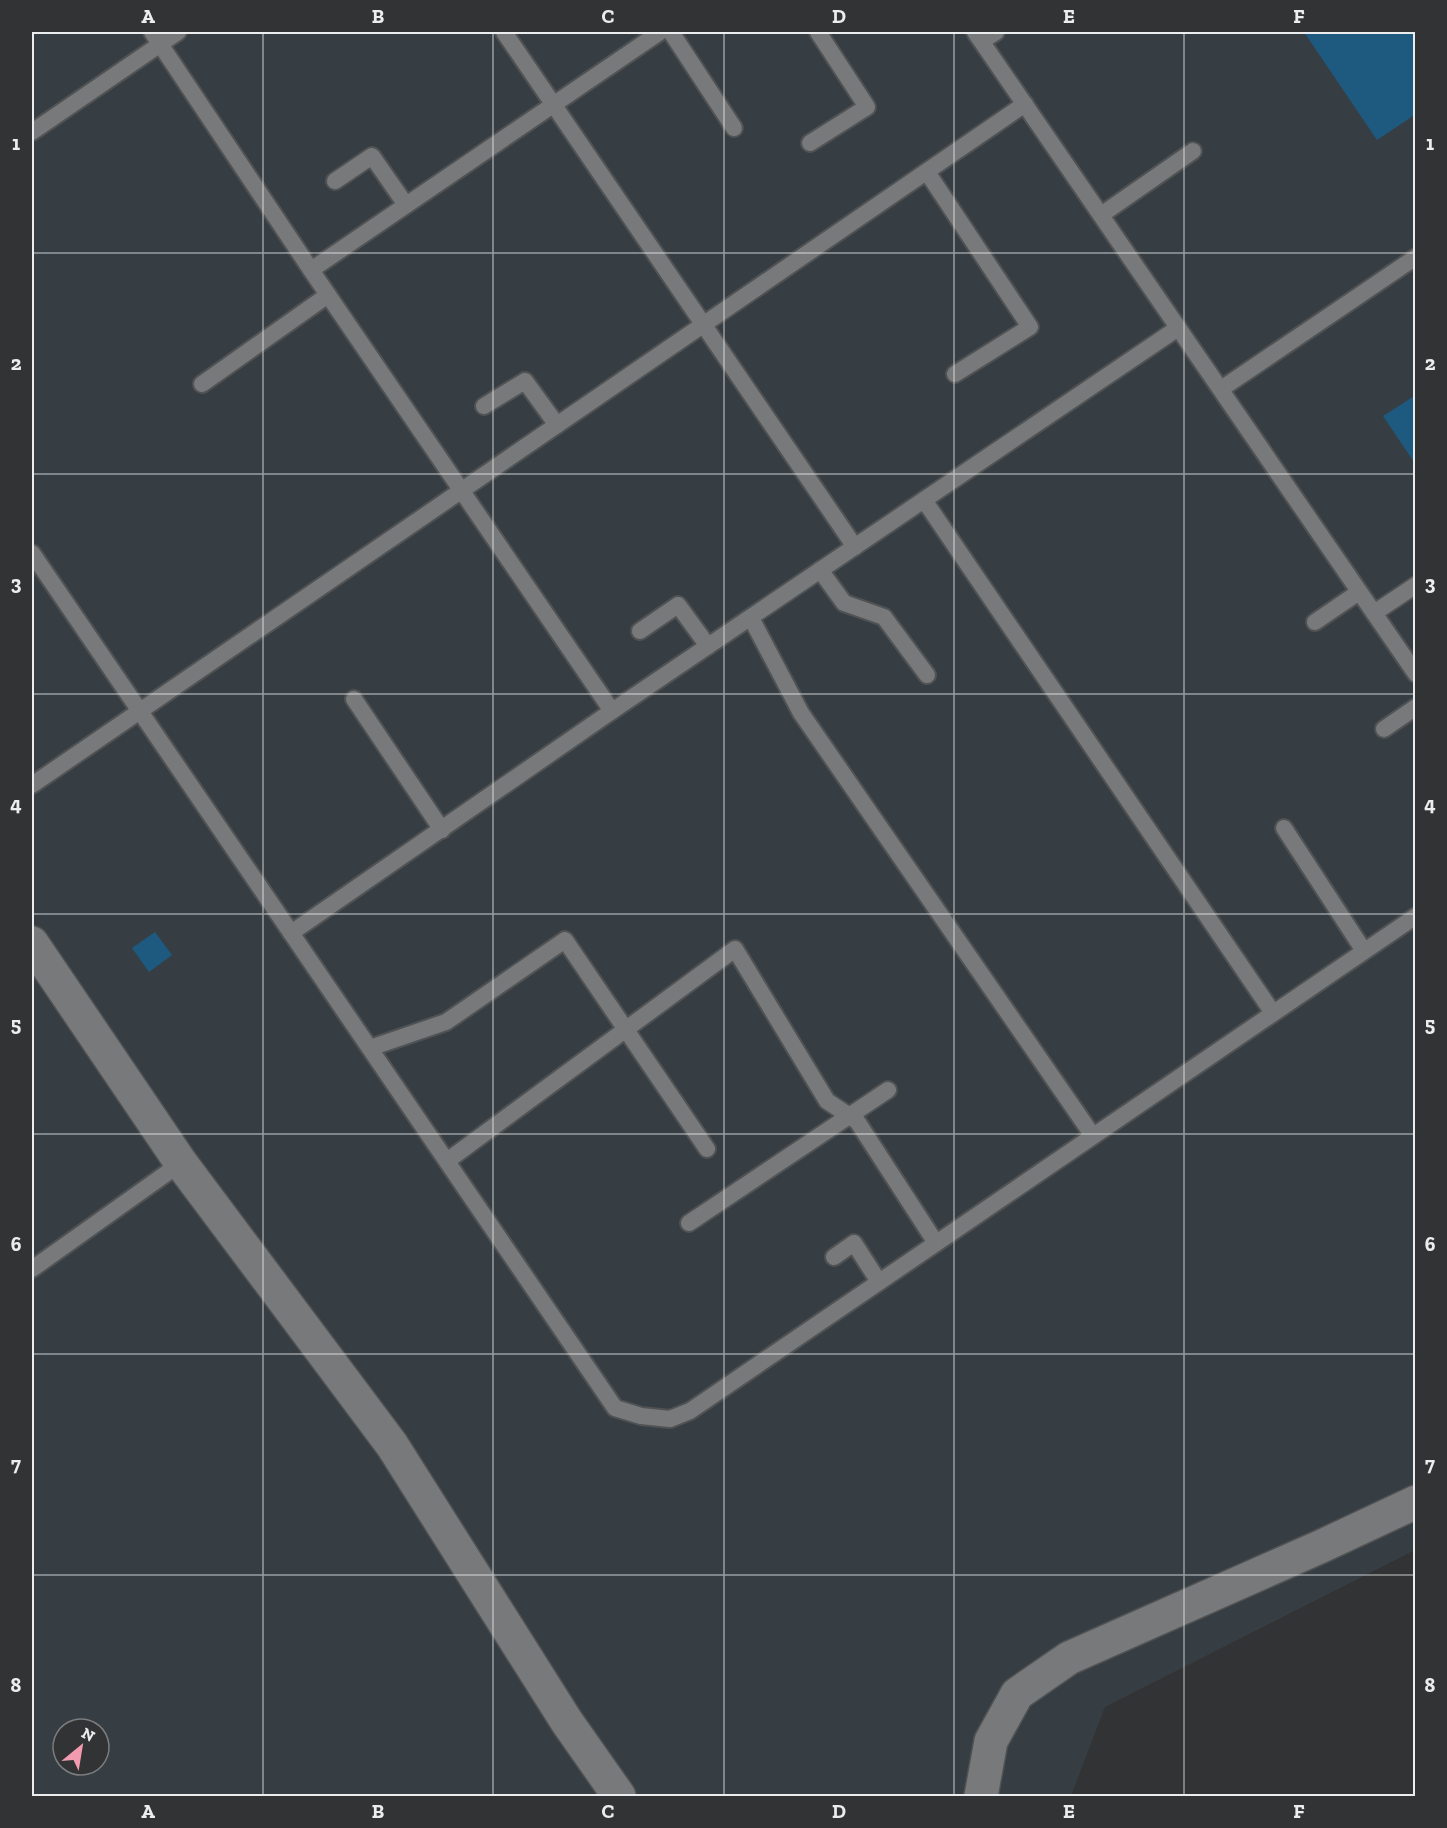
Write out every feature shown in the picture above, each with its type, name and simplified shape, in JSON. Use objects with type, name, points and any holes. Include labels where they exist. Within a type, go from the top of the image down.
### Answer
[{"type":"street","points":[[32,943],[181,1163],[392,1445],[567,1722],[619,1797]]},
{"type":"street","points":[[981,1797],[991,1741],[1017,1694],[1069,1658],[1416,1502]]},
{"type":"lane","points":[[32,132],[156,38],[178,32]]},
{"type":"lane","points":[[504,32],[855,547]]},
{"type":"lane","points":[[311,270],[660,32]]},
{"type":"lane","points":[[671,32],[734,128]]},
{"type":"lane","points":[[810,144],[867,107],[818,32]]},
{"type":"lane","points":[[984,35],[1025,104],[1416,674]]},
{"type":"lane","points":[[156,38],[311,270],[612,711]]},
{"type":"lane","points":[[32,785],[1025,104]]},
{"type":"lane","points":[[1101,215],[1193,151]]},
{"type":"lane","points":[[335,181],[372,156],[406,205]]},
{"type":"lane","points":[[927,172],[1030,327],[955,374]]},
{"type":"lane","points":[[1221,389],[1416,257]]},
{"type":"lane","points":[[202,384],[328,295]]},
{"type":"lane","points":[[291,933],[612,711],[1178,328]]},
{"type":"lane","points":[[484,406],[525,381],[558,425]]},
{"type":"lane","points":[[924,500],[1273,1013]]},
{"type":"lane","points":[[32,553],[615,1408],[641,1416],[670,1419],[690,1411],[1416,916]]},
{"type":"lane","points":[[820,570],[844,603],[884,617],[927,675]]},
{"type":"lane","points":[[1374,613],[1416,585]]},
{"type":"lane","points":[[1315,622],[1359,592]]},
{"type":"lane","points":[[639,631],[678,605],[708,646]]},
{"type":"lane","points":[[751,618],[801,713],[1093,1136]]},
{"type":"lane","points":[[354,699],[442,830]]},
{"type":"lane","points":[[1384,729],[1416,707]]},
{"type":"lane","points":[[1284,828],[1364,951]]},
{"type":"lane","points":[[370,1048],[446,1022],[565,940],[707,1149]]},
{"type":"lane","points":[[447,1161],[735,949],[827,1101],[857,1121],[936,1244]]},
{"type":"lane","points":[[689,1223],[888,1090]]},
{"type":"lane","points":[[32,1269],[181,1163]]},
{"type":"lane","points":[[834,1257],[854,1243],[879,1282]]},
{"type":"shaded area","points":[[32,32],[1415,32],[1415,1550],[1105,1707],[1071,1796],[32,1796]]},
{"type":"building","points":[[1304,32],[1416,32],[1416,114],[1377,140]]},
{"type":"building","points":[[1416,395],[1416,465],[1383,416]]},
{"type":"building","points":[[155,932],[172,955],[149,972],[132,948]]}]
